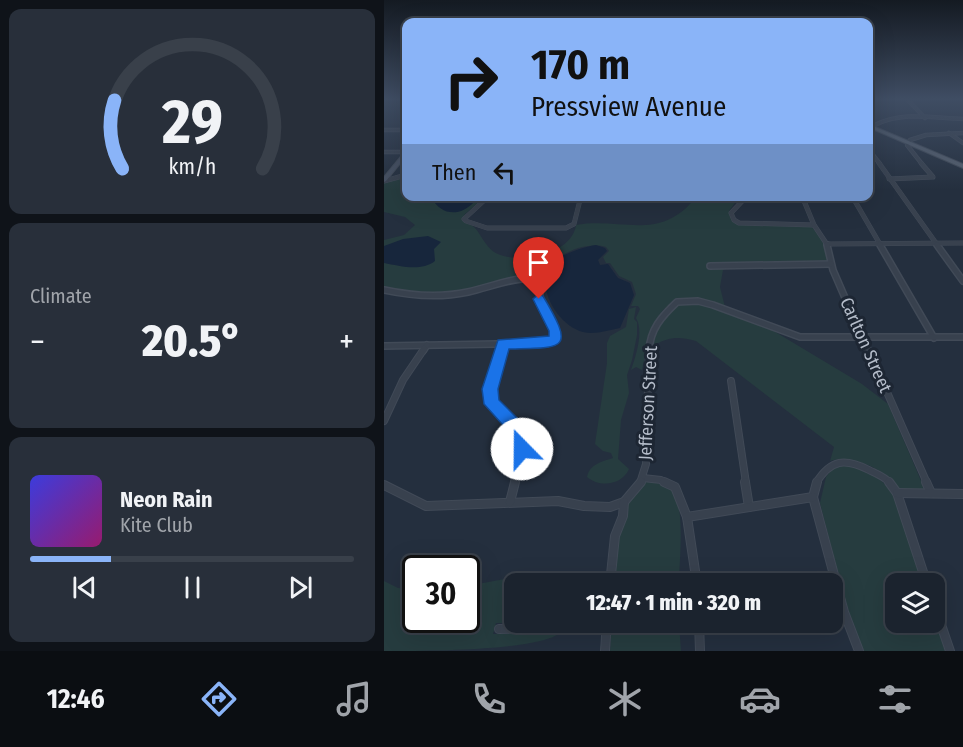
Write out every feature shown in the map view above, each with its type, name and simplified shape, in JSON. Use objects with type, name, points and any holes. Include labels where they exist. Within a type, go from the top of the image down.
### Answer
[{"type":"main road","points":[[883,129],[963,164]]},
{"type":"main road","points":[[884,129],[910,141]]},
{"type":"street","points":[[384,130],[402,130]]},
{"type":"street","points":[[949,133],[963,143]]},
{"type":"street","points":[[889,179],[932,179],[932,175],[907,145],[910,141],[926,135],[963,133]]},
{"type":"street","points":[[384,152],[402,153]]},
{"type":"street","points":[[873,154],[963,281]]},
{"type":"street","points":[[384,181],[402,158]]},
{"type":"street","points":[[384,181],[402,176]]},
{"type":"street","points":[[484,201],[464,219],[475,226],[487,228],[558,229],[574,224],[580,201]]},
{"type":"street","points":[[742,201],[731,213],[734,220],[745,224],[814,225]]},
{"type":"street","name":"Carlton Street","points":[[804,201],[814,225],[827,244],[831,264],[931,493]]},
{"type":"street","points":[[855,201],[934,338]]},
{"type":"street","points":[[827,244],[963,243]]},
{"type":"street","points":[[710,266],[831,264]]},
{"type":"street","points":[[384,290],[414,296],[442,296],[533,278],[539,283],[541,306],[556,331],[555,339],[548,343],[384,346]]},
{"type":"street","name":"Jefferson Street","points":[[643,478],[649,346],[661,316],[677,303],[698,301],[713,304],[800,338],[863,338]]},
{"type":"street","points":[[863,338],[963,337]]},
{"type":"street","points":[[503,344],[489,397],[492,404],[519,431],[522,438],[522,449],[510,502]]},
{"type":"street","points":[[384,421],[403,380],[427,345]]},
{"type":"street","points":[[731,381],[749,507]]},
{"type":"street","points":[[859,651],[844,612],[813,497],[814,486],[831,465],[841,462],[857,464],[888,480],[897,493],[923,573]]},
{"type":"street","points":[[611,573],[614,544],[624,502],[643,478],[661,480],[675,487],[687,517],[695,573]]},
{"type":"street","points":[[384,485],[426,506],[558,501],[584,506],[610,507],[624,502]]},
{"type":"street","points":[[897,493],[963,494]]},
{"type":"street","points":[[687,517],[813,497]]},
{"type":"street","points":[[499,628],[504,628]]},
{"type":"street","points":[[605,651],[606,633]]},
{"type":"street","points":[[699,633],[700,651]]},
{"type":"street","points":[[944,633],[950,651]]},
{"type":"green space","points":[[402,177],[402,201],[480,201],[462,219],[474,227],[494,252],[504,256],[529,258],[554,250],[565,244],[576,225],[654,224],[669,220],[692,201],[736,201],[729,211],[733,221],[745,225],[812,227],[824,242],[828,262],[707,264],[708,267],[730,267],[723,270],[720,287],[725,307],[739,313],[715,303],[674,301],[663,310],[651,328],[642,370],[636,367],[631,370],[638,344],[639,330],[636,318],[640,309],[638,306],[631,306],[636,294],[632,282],[619,276],[610,263],[606,263],[603,257],[609,251],[606,247],[589,246],[572,250],[556,260],[544,272],[465,292],[413,294],[384,287],[384,240],[404,235],[415,225],[405,217],[384,212],[384,183]]},
{"type":"green space","points":[[698,303],[712,306],[772,330],[862,384],[888,404],[925,490],[899,489],[886,475],[868,465],[848,460],[830,461],[834,447],[696,341],[674,338],[652,346],[655,334],[668,312],[680,304]]},
{"type":"green space","points":[[636,307],[634,319],[637,322],[637,335],[627,375],[629,393],[621,420],[618,459],[629,469],[621,479],[610,483],[598,483],[587,477],[588,473],[597,464],[613,458],[611,453],[603,451],[595,444],[607,363],[607,343],[610,336],[626,327],[629,309]]},
{"type":"green space","points":[[842,465],[857,468],[883,482],[893,493],[920,573],[885,573],[885,633],[940,633],[945,651],[863,651],[848,612],[843,593],[843,573],[838,573],[820,503],[826,477],[833,468]]},
{"type":"green space","points":[[645,481],[666,486],[672,490],[679,508],[679,573],[615,573],[619,537],[627,517],[628,503]]},
{"type":"green space","points":[[504,579],[504,623],[496,623],[493,634],[560,633],[548,639],[504,647],[384,651],[384,581],[402,588],[402,633],[480,633],[480,584]]},
{"type":"green space","points":[[611,633],[680,633],[681,651],[610,651]]},
{"type":"water","points":[[434,201],[474,201],[469,207],[457,212],[445,211]]},
{"type":"water","points":[[428,236],[441,242],[434,249],[435,261],[417,267],[384,263],[384,246],[403,239]]},
{"type":"water","points":[[596,245],[607,251],[598,260],[600,265],[608,264],[618,278],[630,283],[634,295],[620,328],[588,333],[574,329],[559,316],[549,298],[546,279],[548,270],[556,260],[576,250]]},
{"type":"route","points":[[522,449],[522,438],[519,431],[492,404],[489,397],[503,344],[548,343],[555,339],[556,331],[539,299]]}]
